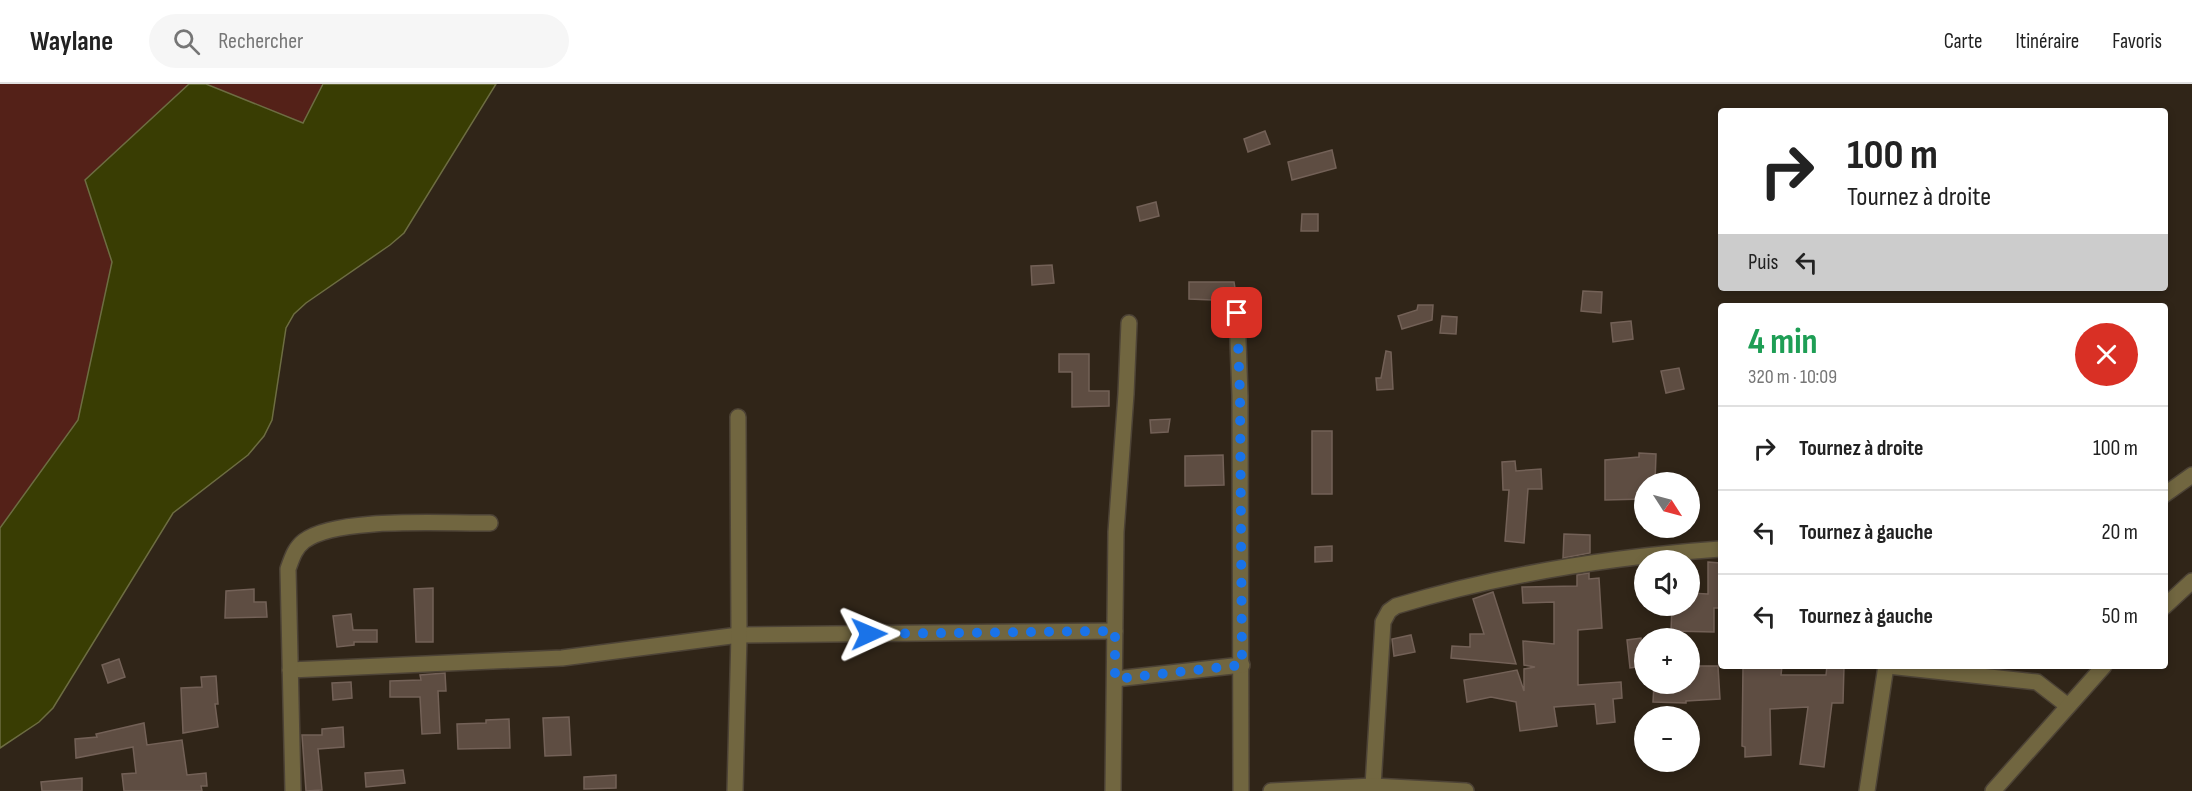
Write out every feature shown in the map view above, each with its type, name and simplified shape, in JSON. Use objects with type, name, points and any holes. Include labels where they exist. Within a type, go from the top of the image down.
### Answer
[{"type":"street","points":[[1237,313],[1240,396],[1241,791]]},
{"type":"street","points":[[1113,791],[1116,532],[1129,322]]},
{"type":"street","points":[[735,791],[739,635],[738,417]]},
{"type":"street","points":[[2168,492],[2192,475]]},
{"type":"street","points":[[293,791],[288,568],[294,553],[304,542],[321,532],[356,525],[490,523]]},
{"type":"street","points":[[1373,786],[1383,622],[1389,611],[1396,606],[1456,588],[1598,561],[1718,549]]},
{"type":"street","points":[[2168,603],[2192,581]]},
{"type":"street","points":[[290,670],[562,658],[739,635],[1115,631]]},
{"type":"street","points":[[1115,679],[1242,665]]},
{"type":"street","points":[[1867,791],[1887,669]]},
{"type":"street","points":[[1932,669],[2037,682],[2068,706]]},
{"type":"street","points":[[1993,791],[2101,669]]},
{"type":"street","points":[[1271,791],[1373,786],[1394,789],[1466,791]]},
{"type":"shaded area","points":[[0,84],[189,84],[86,180],[112,262],[78,420],[0,528]]},
{"type":"shaded area","points":[[189,84],[206,84],[303,123],[323,84],[496,84],[404,233],[294,314],[286,328],[272,420],[264,436],[248,455],[173,513],[53,708],[39,722],[0,748],[0,528],[78,420],[112,262],[85,180]]},
{"type":"shaded area","points":[[206,84],[323,84],[303,123]]},
{"type":"building","points":[[1265,131],[1270,144],[1248,152],[1244,139]]},
{"type":"building","points":[[1332,150],[1336,168],[1292,180],[1288,162]]},
{"type":"building","points":[[1156,202],[1159,216],[1140,221],[1137,207]]},
{"type":"building","points":[[1302,214],[1318,214],[1318,231],[1301,231]]},
{"type":"building","points":[[1052,265],[1054,283],[1032,285],[1031,266]]},
{"type":"building","points":[[1189,282],[1234,282],[1237,301],[1189,299]]},
{"type":"building","points":[[1583,291],[1602,292],[1601,313],[1581,311]]},
{"type":"building","points":[[1418,305],[1433,305],[1432,320],[1402,329],[1398,316],[1417,310]]},
{"type":"building","points":[[1442,316],[1457,317],[1456,334],[1440,333]]},
{"type":"building","points":[[1631,321],[1633,339],[1613,342],[1611,323]]},
{"type":"building","points":[[1386,351],[1391,352],[1393,389],[1377,390],[1376,378],[1381,378]]},
{"type":"building","points":[[1059,354],[1089,354],[1089,391],[1109,391],[1109,406],[1072,407],[1072,372],[1059,372]]},
{"type":"building","points":[[1679,368],[1684,389],[1666,393],[1661,371]]},
{"type":"building","points":[[1170,419],[1168,432],[1151,433],[1150,420]]},
{"type":"building","points":[[1312,431],[1332,431],[1332,494],[1312,494]]},
{"type":"building","points":[[1639,453],[1656,454],[1655,472],[1634,472],[1634,499],[1605,500],[1605,460],[1639,457]]},
{"type":"building","points":[[1223,455],[1224,485],[1185,486],[1185,456]]},
{"type":"building","points":[[1515,461],[1516,471],[1541,469],[1542,489],[1528,489],[1524,543],[1505,541],[1509,490],[1503,490],[1502,462]]},
{"type":"building","points":[[1564,534],[1590,535],[1590,553],[1563,558]]},
{"type":"building","points":[[1332,546],[1332,561],[1315,562],[1315,547]]},
{"type":"building","points":[[1708,562],[1718,563],[1718,608],[1714,608],[1714,632],[1700,632],[1700,628],[1671,628],[1672,616],[1700,616],[1700,594],[1708,594]]},
{"type":"building","points":[[1589,573],[1589,579],[1599,578],[1602,628],[1578,630],[1578,685],[1621,682],[1622,698],[1613,699],[1615,722],[1597,724],[1595,704],[1554,707],[1557,726],[1520,731],[1516,702],[1491,697],[1467,702],[1464,680],[1517,670],[1524,691],[1524,669],[1535,667],[1524,665],[1523,641],[1554,644],[1554,602],[1523,603],[1522,587],[1577,586],[1577,575]]},
{"type":"building","points":[[433,588],[433,642],[416,642],[414,589]]},
{"type":"building","points":[[254,589],[254,602],[266,602],[267,617],[225,618],[226,591]]},
{"type":"building","points":[[1493,592],[1516,664],[1451,658],[1452,646],[1470,647],[1470,634],[1484,634],[1473,599]]},
{"type":"building","points":[[351,614],[353,630],[377,630],[377,642],[354,642],[354,645],[337,647],[333,616]]},
{"type":"building","points":[[1411,635],[1415,652],[1394,656],[1392,639]]},
{"type":"building","points":[[1634,639],[1634,667],[1630,668],[1627,640]]},
{"type":"building","points":[[119,659],[125,677],[108,683],[102,665]]},
{"type":"building","points":[[1700,666],[1718,666],[1720,699],[1686,701],[1686,703],[1653,702],[1653,694],[1700,694]]},
{"type":"building","points":[[1743,669],[1782,669],[1781,675],[1826,675],[1827,669],[1844,669],[1843,703],[1832,703],[1824,767],[1800,764],[1808,707],[1770,709],[1771,755],[1745,757],[1745,747],[1742,746]]},
{"type":"building","points":[[445,673],[446,691],[438,691],[440,733],[422,734],[420,697],[390,697],[390,681],[421,680],[420,675]]},
{"type":"building","points":[[216,676],[218,704],[215,704],[218,727],[183,733],[181,688],[202,687],[201,677]]},
{"type":"building","points":[[351,682],[352,698],[333,700],[332,683]]},
{"type":"building","points":[[569,717],[571,755],[545,756],[543,718]]},
{"type":"building","points":[[509,719],[510,748],[458,749],[457,724]]},
{"type":"building","points":[[144,723],[147,745],[182,740],[187,775],[206,773],[207,786],[201,786],[202,791],[124,791],[122,774],[136,773],[133,747],[76,758],[75,739],[97,737],[96,734]]},
{"type":"building","points":[[343,727],[344,747],[318,749],[322,790],[306,791],[302,735],[322,735],[322,729]]},
{"type":"building","points":[[403,770],[405,783],[366,787],[365,773]]},
{"type":"building","points":[[616,775],[616,788],[584,789],[584,777]]},
{"type":"building","points":[[82,778],[82,791],[42,791],[41,782]]},
{"type":"route","points":[[869,634],[1115,631],[1115,679],[1242,665],[1240,396],[1237,313]]}]
